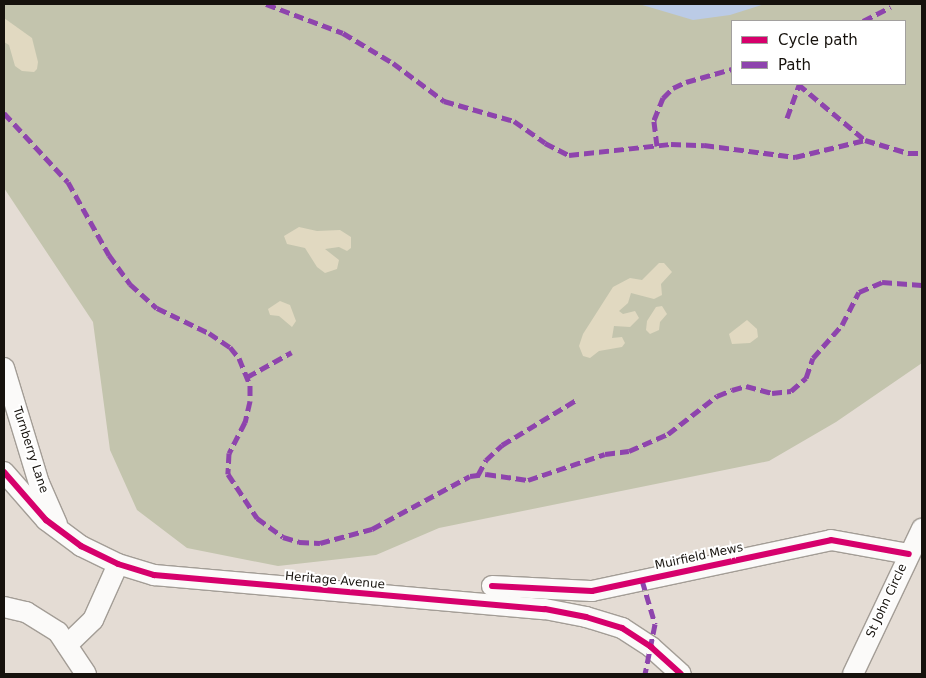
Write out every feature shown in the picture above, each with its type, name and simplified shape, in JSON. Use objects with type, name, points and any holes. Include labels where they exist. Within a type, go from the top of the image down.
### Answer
[{"type":"street","name":"Turnberry Lane","points":[[4,368],[38,483],[60,530]]},
{"type":"street","name":"Heritage Avenue","points":[[4,472],[15,488],[60,530],[81,546],[118,564],[154,575],[195,581],[545,609],[586,617],[622,628],[652,646],[681,674]]},
{"type":"street","name":"St John Circle","points":[[853,674],[909,554],[921,533]]},
{"type":"street","name":"Muirfield Mews","points":[[492,586],[592,591],[831,540],[909,554]]},
{"type":"street","points":[[67,645],[93,620],[118,564]]},
{"type":"street","points":[[4,607],[26,612],[58,632],[86,674]]},
{"type":"green space","points":[[4,4],[922,4],[922,363],[836,422],[769,461],[439,528],[376,555],[278,566],[187,548],[137,510],[110,450],[93,322],[4,188]]},
{"type":"sand","points":[[4,18],[32,38],[38,62],[37,69],[34,72],[22,71],[15,66],[9,45],[4,42]]},
{"type":"sand","points":[[299,227],[317,231],[340,230],[351,237],[351,248],[347,251],[339,247],[325,249],[339,260],[337,269],[325,273],[317,267],[305,248],[287,244],[284,236]]},
{"type":"sand","points":[[659,263],[664,263],[672,272],[661,284],[662,295],[654,299],[631,293],[628,303],[619,311],[623,314],[635,311],[639,318],[630,327],[614,326],[612,338],[622,337],[625,343],[622,347],[599,351],[590,358],[583,356],[579,346],[583,334],[613,287],[630,278],[642,280]]},
{"type":"sand","points":[[280,301],[290,305],[296,321],[292,327],[279,316],[270,315],[268,309]]},
{"type":"sand","points":[[662,306],[667,314],[660,322],[659,330],[650,334],[646,330],[647,321],[656,307]]},
{"type":"sand","points":[[747,320],[757,329],[758,337],[750,343],[732,344],[729,334]]},
{"type":"water","points":[[639,4],[765,4],[730,15],[693,20]]},
{"type":"marked path","points":[[266,4],[343,33],[393,63],[444,101],[514,121],[545,143],[569,155],[671,144],[704,145],[795,157],[865,140],[908,153],[922,153]]},
{"type":"marked path","points":[[865,20],[891,7]]},
{"type":"marked path","points":[[657,146],[654,120],[663,98],[673,88],[686,82],[731,69]]},
{"type":"marked path","points":[[799,85],[865,140]]},
{"type":"marked path","points":[[787,118],[799,85]]},
{"type":"marked path","points":[[4,113],[68,182],[109,255],[130,284],[157,308],[209,333],[230,347],[239,358],[250,385],[250,401],[245,422],[229,453],[228,474],[257,518],[283,537],[299,542],[320,543],[372,529],[470,476],[486,474],[528,480],[605,454],[629,451],[668,434],[717,396],[732,390],[746,386],[772,393],[791,391],[806,378],[813,358],[842,325],[859,292],[882,282],[922,285]]},
{"type":"marked path","points":[[247,377],[292,352]]},
{"type":"marked path","points":[[478,475],[486,460],[502,445],[576,400]]},
{"type":"marked path","points":[[642,580],[655,624],[645,674]]},
{"type":"cycle path","points":[[4,472],[46,520],[81,546],[118,564],[154,575],[545,609],[586,617],[622,628],[651,647],[681,674]]},
{"type":"cycle path","points":[[492,586],[592,591],[831,540],[909,554]]}]
